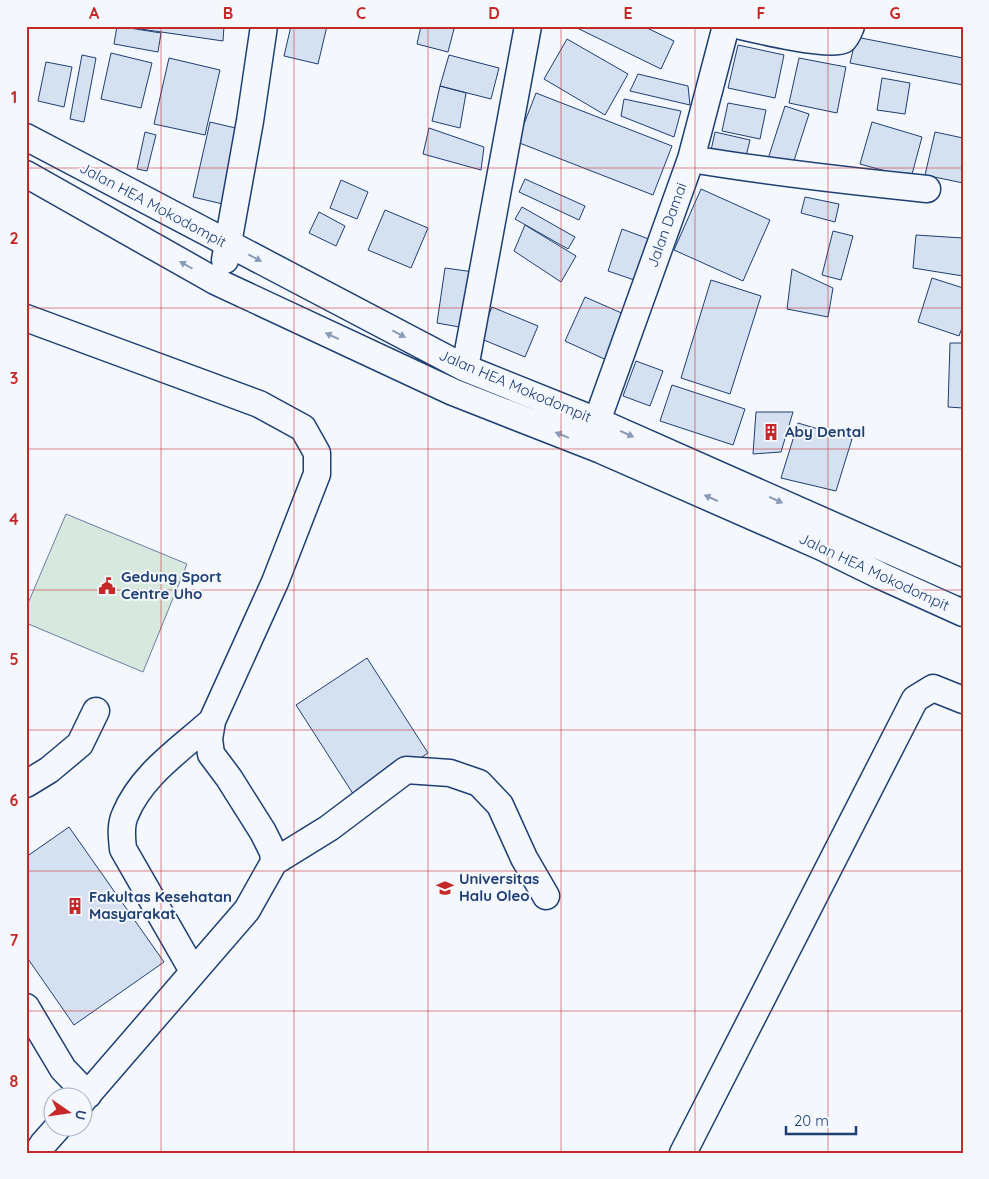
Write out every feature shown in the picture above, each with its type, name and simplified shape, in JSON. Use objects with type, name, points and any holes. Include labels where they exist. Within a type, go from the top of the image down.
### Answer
[{"type":"street","points":[[220,283],[264,26]]},
{"type":"street","points":[[465,368],[528,26]]},
{"type":"street","name":"Jalan Damai","points":[[597,421],[691,159],[726,26]]},
{"type":"street","points":[[741,26],[812,40],[841,41],[846,38],[851,26]]},
{"type":"street","name":"Jalan HEA Mokodompit","points":[[26,137],[465,368],[597,421],[963,583]]},
{"type":"street","points":[[691,159],[743,168],[927,189]]},
{"type":"street","name":"Jalan HEA Mokodompit","points":[[26,174],[220,283],[453,392],[600,450],[814,544],[963,613]]},
{"type":"street","points":[[26,318],[259,404],[304,428],[317,453],[317,474],[276,582],[212,721],[209,739],[211,754],[229,778],[263,832],[273,852],[274,862]]},
{"type":"street","points":[[881,576],[886,549]]},
{"type":"street","points":[[683,1153],[915,699],[933,688],[963,700]]},
{"type":"street","points":[[26,784],[49,770],[80,744],[96,710]]},
{"type":"street","points":[[194,971],[122,849],[121,832],[124,816],[138,791],[149,778],[212,721]]},
{"type":"street","points":[[92,1090],[247,910],[274,862],[329,828],[406,770],[450,773],[479,783],[500,805],[524,858],[546,896]]},
{"type":"street","points":[[26,1007],[63,1069],[76,1086]]},
{"type":"street","points":[[37,1153],[50,1136]]},
{"type":"shaded area","name":"Gedung Sport Centre Uho","points":[[66,514],[187,564],[143,672],[26,623],[26,608]]},
{"type":"building","points":[[117,26],[161,33],[158,52],[114,44]]},
{"type":"building","points":[[224,26],[223,41],[127,27]]},
{"type":"building","points":[[291,26],[327,26],[318,64],[284,56]]},
{"type":"building","points":[[421,26],[443,26],[454,29],[448,52],[417,44]]},
{"type":"building","points":[[573,26],[643,26],[674,41],[661,69]]},
{"type":"building","points":[[856,37],[963,58],[963,85],[850,63]]},
{"type":"building","points":[[567,39],[628,74],[605,115],[544,79]]},
{"type":"building","points":[[738,45],[784,55],[775,98],[728,88]]},
{"type":"building","points":[[111,53],[152,63],[141,108],[101,99]]},
{"type":"building","points":[[82,55],[96,58],[84,122],[70,119]]},
{"type":"building","points":[[449,55],[499,68],[491,99],[440,86]]},
{"type":"building","points":[[169,58],[220,70],[205,135],[154,124]]},
{"type":"building","points":[[799,58],[846,67],[837,113],[789,103]]},
{"type":"building","points":[[46,62],[72,67],[64,107],[38,101]]},
{"type":"building","points":[[638,74],[688,86],[690,105],[630,91]]},
{"type":"building","points":[[882,78],[910,83],[905,114],[877,110]]},
{"type":"building","points":[[440,86],[466,93],[460,128],[432,121]]},
{"type":"building","points":[[536,93],[672,146],[653,195],[517,142]]},
{"type":"building","points":[[624,99],[681,111],[674,137],[621,116]]},
{"type":"building","points":[[728,103],[766,110],[760,139],[722,131]]},
{"type":"building","points":[[785,106],[809,114],[791,170],[767,162]]},
{"type":"building","points":[[210,122],[244,130],[227,205],[193,197]]},
{"type":"building","points":[[872,122],[922,137],[911,178],[860,164]]},
{"type":"building","points":[[429,128],[484,147],[481,170],[423,154]]},
{"type":"building","points":[[145,132],[156,135],[147,171],[137,169]]},
{"type":"building","points":[[715,132],[750,140],[745,160],[710,155]]},
{"type":"building","points":[[935,132],[963,138],[963,183],[925,175]]},
{"type":"building","points":[[525,179],[585,206],[579,220],[519,192]]},
{"type":"building","points":[[341,180],[368,192],[357,219],[330,208]]},
{"type":"building","points":[[701,189],[770,220],[743,281],[674,250]]},
{"type":"building","points":[[805,197],[839,204],[835,222],[801,213]]},
{"type":"building","points":[[522,207],[575,237],[568,249],[515,219]]},
{"type":"building","points":[[385,210],[428,228],[411,268],[368,250]]},
{"type":"building","points":[[319,212],[345,226],[336,246],[309,233]]},
{"type":"building","points":[[525,225],[576,256],[561,282],[514,251]]},
{"type":"building","points":[[622,229],[654,241],[640,282],[608,271]]},
{"type":"building","points":[[833,231],[853,236],[841,280],[822,275]]},
{"type":"building","points":[[916,235],[963,238],[963,276],[913,268]]},
{"type":"building","points":[[445,268],[474,272],[465,328],[437,323]]},
{"type":"building","points":[[792,269],[833,288],[828,317],[787,309]]},
{"type":"building","points":[[932,278],[963,288],[963,325],[959,336],[918,322]]},
{"type":"building","points":[[711,280],[761,296],[730,394],[681,378]]},
{"type":"building","points":[[585,297],[633,318],[613,363],[565,341]]},
{"type":"building","points":[[492,307],[538,326],[525,357],[479,338]]},
{"type":"building","points":[[950,343],[963,343],[963,408],[948,407]]},
{"type":"building","points":[[636,361],[663,371],[650,406],[623,396]]},
{"type":"building","points":[[672,385],[745,409],[733,445],[660,421]]},
{"type":"building","name":"Aby Dental","points":[[756,412],[793,412],[781,452],[753,454]]},
{"type":"building","points":[[798,423],[852,439],[836,491],[781,478]]},
{"type":"building","points":[[367,658],[428,753],[357,800],[296,705]]},
{"type":"building","name":"Fakultas Kesehatan Masyarakat","points":[[69,827],[164,962],[74,1025],[26,956],[26,857]]},
{"type":"place","name":"Aby Dental","points":[[771,432]]},
{"type":"place","name":"Gedung Sport Centre Uho","points":[[107,586]]},
{"type":"place","name":"Universitas Halu Oleo","points":[[445,888]]},
{"type":"place","name":"Fakultas Kesehatan Masyarakat","points":[[75,906]]}]
